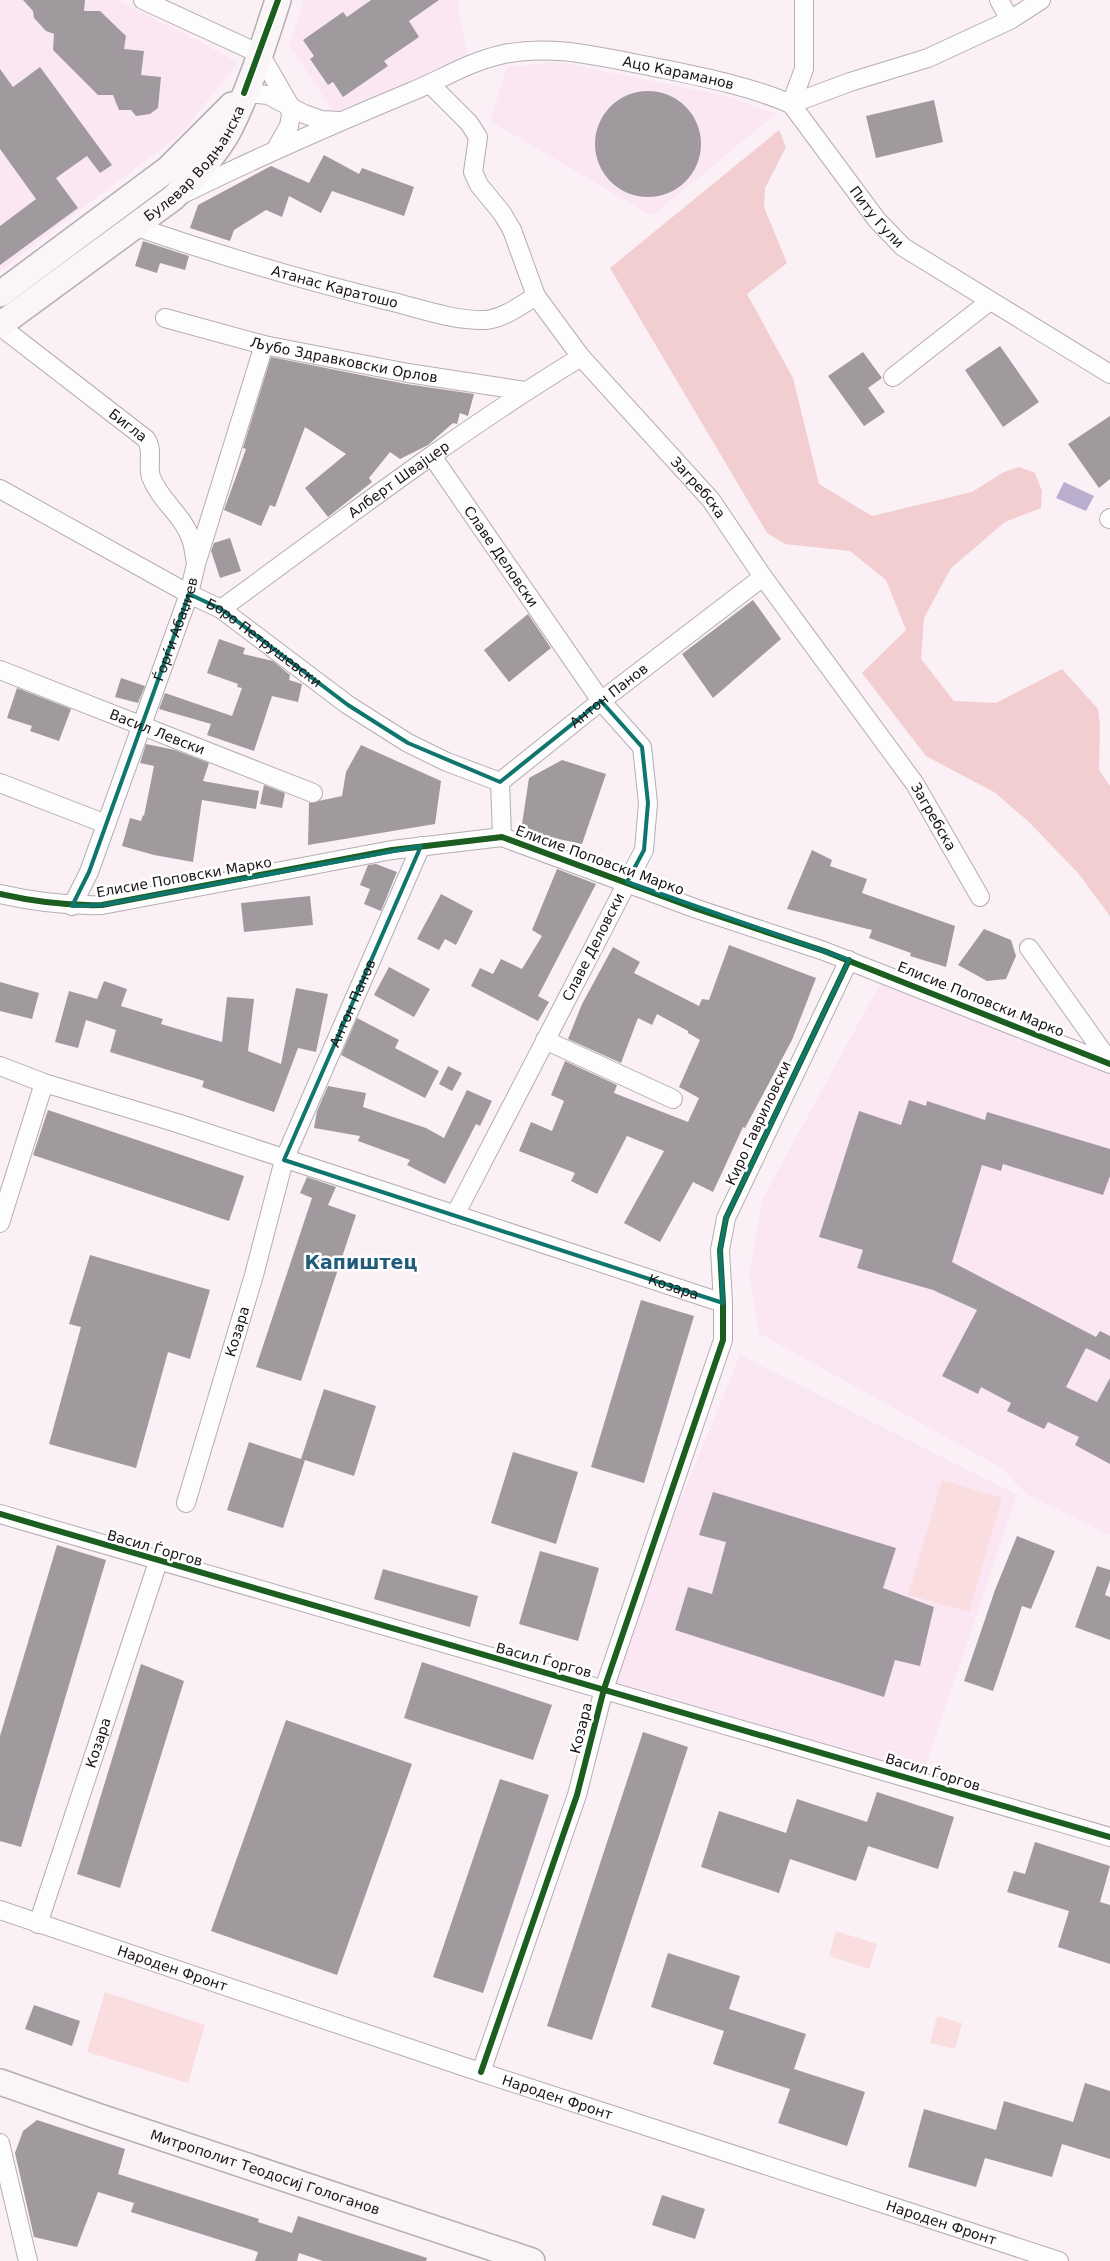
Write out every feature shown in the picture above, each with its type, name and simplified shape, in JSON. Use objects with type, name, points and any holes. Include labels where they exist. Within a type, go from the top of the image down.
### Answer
[{"type":"street","points":[[143,0],[260,54],[289,104],[291,115],[289,126],[276,149]]},
{"type":"street","points":[[244,93],[260,54],[278,0]]},
{"type":"street","points":[[791,104],[804,69],[804,0]]},
{"type":"street","points":[[999,0],[1010,20]]},
{"type":"street","points":[[791,104],[850,82],[928,58],[1010,20],[1041,0]]},
{"type":"street","name":"Ацо Караманов","points":[[173,198],[276,149],[430,84],[475,62],[500,54],[531,51],[572,51],[687,74],[770,95],[791,104]]},
{"type":"street","name":"Загребска","points":[[430,84],[469,123],[478,138],[473,172],[479,185],[502,213],[512,230],[536,296],[581,357],[711,500],[763,577],[915,784],[980,897]]},
{"type":"street","name":"Ацо Караманов","points":[[244,93],[268,95],[289,104],[304,114],[321,120],[342,121]]},
{"type":"street","name":"Булевар Водњанска","points":[[0,326],[173,198],[196,175],[228,131],[244,93]]},
{"type":"street","name":"Булевар Водњанска","points":[[0,294],[168,169],[244,93]]},
{"type":"street","name":"Питу Гули","points":[[791,104],[887,234],[903,247],[1110,374]]},
{"type":"street","name":"Атанас Каратошо","points":[[134,226],[217,255],[315,283],[453,316],[486,320],[506,314],[536,296]]},
{"type":"street","points":[[893,376],[990,301]]},
{"type":"street","name":"Љубо Здравковски Орлов","points":[[165,318],[264,345],[408,373],[525,391]]},
{"type":"street","name":"Бигла","points":[[0,326],[146,439],[151,448],[150,475],[157,490],[191,538],[196,564]]},
{"type":"street","name":"Ѓорѓи Абаџиев","points":[[72,906],[89,872],[189,594],[196,564],[264,345]]},
{"type":"street","name":"Алберт Швајцер","points":[[221,609],[432,456],[525,391],[581,357]]},
{"type":"street","name":"Славе Деловски","points":[[432,456],[601,701],[642,747],[648,803],[644,850],[455,1215]]},
{"type":"street","name":"Боро Петрушевски","points":[[0,490],[189,594],[221,609],[348,705],[408,743],[447,762],[500,782]]},
{"type":"street","name":"Антон Панов","points":[[500,782],[601,701],[763,577]]},
{"type":"street","name":"Васил Левски","points":[[0,670],[314,792]]},
{"type":"street","points":[[500,782],[502,837]]},
{"type":"street","points":[[0,783],[106,824]]},
{"type":"street","name":"Елисие Поповски Марко","points":[[0,894],[41,903],[72,906],[102,905],[421,846],[502,837],[697,909],[849,960],[1110,1063]]},
{"type":"street","name":"Антон Панов","points":[[284,1160],[421,846]]},
{"type":"street","points":[[1029,948],[1110,1063]]},
{"type":"street","name":"Киро Гавриловски","points":[[723,1303],[720,1250],[726,1218],[849,960]]},
{"type":"street","points":[[545,1040],[673,1099]]},
{"type":"street","name":"Козара","points":[[0,1066],[44,1083],[114,1103],[723,1303],[722,1340],[604,1689],[577,1795],[481,2072]]},
{"type":"street","points":[[0,1223],[44,1083]]},
{"type":"street","name":"Козара","points":[[186,1503],[254,1275],[284,1160]]},
{"type":"street","name":"Васил Ѓоргов","points":[[0,1514],[158,1562],[604,1689],[1110,1837]]},
{"type":"street","name":"Козара","points":[[38,1924],[158,1562]]},
{"type":"street","name":"Народен Фронт","points":[[0,1910],[481,2072],[1059,2261]]},
{"type":"street","name":"Митрополит Теодосиј Гологанов","points":[[0,2082],[520,2259]]},
{"type":"street","points":[[0,2143],[28,2261]]},
{"type":"highlighted area","points":[[189,594],[221,609],[348,705],[408,743],[500,782],[601,701],[642,747],[648,803],[644,850],[627,882],[849,960],[726,1218],[720,1250],[723,1303],[284,1160],[421,846],[102,905],[72,906],[89,872]]},
{"type":"shaded area","points":[[0,0],[118,0],[238,62],[183,132],[0,271]]},
{"type":"shaded area","points":[[304,0],[459,0],[458,8],[468,57],[334,113],[289,45]]},
{"type":"shaded area","points":[[559,62],[726,96],[776,114],[652,216],[490,121],[507,67]]},
{"type":"shaded area","points":[[779,130],[786,147],[765,188],[764,207],[787,263],[747,294],[793,378],[819,484],[872,516],[972,492],[1002,473],[1019,467],[1035,473],[1042,491],[1041,508],[1005,522],[951,568],[924,618],[921,659],[954,701],[996,703],[1062,669],[1098,709],[1100,725],[1099,770],[1110,786],[1110,916],[1078,873],[1028,821],[994,792],[926,756],[862,673],[906,630],[886,580],[850,551],[785,544],[767,533],[610,268]]},
{"type":"shaded area","points":[[1064,482],[1094,496],[1086,511],[1056,498]]},
{"type":"shaded area","points":[[881,982],[1103,1064],[1110,1074],[1110,1535],[1026,1494],[1001,1468],[759,1333],[749,1273],[763,1198]]},
{"type":"shaded area","points":[[740,1355],[1017,1495],[923,1774],[606,1684]]},
{"type":"shaded area","points":[[942,1480],[1002,1498],[969,1612],[908,1595]]},
{"type":"shaded area","points":[[836,1931],[877,1944],[869,1969],[829,1956]]},
{"type":"shaded area","points":[[105,1992],[205,2025],[188,2083],[87,2052]]},
{"type":"shaded area","points":[[937,2016],[962,2023],[955,2049],[930,2043]]},
{"type":"building","points":[[23,0],[85,0],[84,11],[100,11],[126,36],[124,49],[144,51],[141,75],[161,77],[158,108],[150,114],[136,116],[131,110],[119,110],[113,95],[98,95],[53,50],[54,34],[46,31],[34,18],[33,11]]},
{"type":"building","points":[[371,0],[439,0],[409,21],[419,37],[384,61],[388,66],[343,97],[333,82],[328,85],[310,59],[314,56],[303,40],[343,12],[347,17]]},
{"type":"building","points":[[40,67],[112,165],[100,173],[87,156],[56,178],[78,208],[0,265],[0,226],[36,199],[0,149],[0,69],[13,87]]},
{"type":"building","points":[[648,91],[668,95],[685,107],[697,124],[701,144],[697,164],[685,181],[668,193],[648,197],[628,193],[611,181],[599,164],[595,144],[599,124],[611,107],[628,95]]},
{"type":"building","points":[[934,100],[943,142],[876,158],[866,116]]},
{"type":"building","points":[[324,155],[359,174],[362,168],[414,187],[404,216],[332,191],[321,213],[289,196],[282,217],[266,210],[234,230],[230,241],[190,228],[198,205],[271,166],[309,183]]},
{"type":"building","points":[[143,241],[189,256],[185,270],[160,263],[157,273],[135,266]]},
{"type":"building","points":[[1000,346],[1039,402],[1003,427],[965,370]]},
{"type":"building","points":[[863,352],[882,378],[868,388],[885,412],[864,426],[828,376]]},
{"type":"building","points":[[271,357],[406,384],[474,394],[468,416],[460,413],[457,424],[453,423],[428,445],[400,459],[390,452],[369,478],[372,482],[328,517],[305,488],[346,454],[305,427],[275,507],[270,505],[261,526],[224,510],[246,449],[243,448]]},
{"type":"building","points":[[1110,416],[1110,479],[1099,488],[1068,444]]},
{"type":"building","points":[[230,538],[241,571],[220,578],[211,551],[214,543]]},
{"type":"building","points":[[753,600],[781,639],[713,698],[682,654]]},
{"type":"building","points":[[528,614],[551,648],[509,682],[484,650]]},
{"type":"building","points":[[219,639],[245,648],[243,654],[273,661],[290,675],[289,680],[302,684],[298,702],[272,696],[254,751],[207,735],[211,724],[159,709],[165,693],[232,716],[242,688],[237,687],[238,684],[207,673]]},
{"type":"building","points":[[121,678],[145,686],[138,703],[115,697]]},
{"type":"building","points":[[17,688],[71,709],[59,741],[30,731],[32,726],[7,718]]},
{"type":"building","points":[[146,744],[175,750],[209,763],[203,781],[259,791],[256,809],[202,800],[193,862],[154,855],[122,846],[130,818],[141,821],[144,816],[154,766],[140,763]]},
{"type":"building","points":[[361,745],[441,781],[435,824],[308,845],[309,803],[342,796],[346,772]]},
{"type":"building","points":[[562,760],[606,774],[582,844],[521,831],[529,778]]},
{"type":"building","points":[[264,785],[285,793],[282,808],[260,804]]},
{"type":"building","points":[[812,850],[832,860],[830,866],[867,879],[862,893],[955,926],[946,967],[910,956],[911,953],[869,938],[872,930],[787,909]]},
{"type":"building","points":[[376,864],[397,872],[381,911],[364,904],[370,889],[360,885],[368,865]]},
{"type":"building","points":[[557,869],[596,884],[538,996],[549,1002],[538,1021],[471,986],[480,968],[493,974],[501,959],[522,969],[542,936],[532,930]]},
{"type":"building","points":[[441,894],[473,911],[456,945],[445,939],[439,950],[417,939]]},
{"type":"building","points":[[310,896],[313,925],[244,932],[241,903]]},
{"type":"building","points":[[984,929],[1011,940],[1016,956],[1006,979],[987,981],[958,965]]},
{"type":"building","points":[[729,945],[816,978],[792,1040],[745,1128],[743,1127],[713,1192],[693,1182],[660,1242],[624,1223],[664,1151],[627,1136],[597,1194],[571,1181],[575,1173],[519,1151],[531,1122],[552,1131],[564,1101],[551,1095],[565,1061],[617,1085],[614,1093],[688,1122],[699,1098],[679,1087],[700,1040],[688,1033],[688,1031],[657,1014],[652,1025],[638,1018],[621,1063],[568,1039],[582,1004],[613,947],[640,962],[634,973],[699,1006],[702,999],[709,1000]]},
{"type":"building","points":[[389,967],[430,989],[414,1017],[374,995]]},
{"type":"building","points":[[104,981],[127,989],[121,1006],[163,1019],[161,1024],[222,1042],[227,997],[254,999],[248,1051],[281,1064],[296,988],[328,994],[316,1052],[298,1048],[274,1112],[202,1087],[204,1081],[110,1052],[116,1030],[86,1020],[78,1048],[55,1042],[69,991],[97,999]]},
{"type":"building","points":[[0,982],[39,993],[32,1019],[0,1011]]},
{"type":"building","points":[[357,1018],[399,1040],[395,1048],[439,1071],[425,1098],[341,1055]]},
{"type":"building","points":[[448,1066],[462,1073],[452,1091],[439,1084]]},
{"type":"building","points":[[328,1086],[366,1093],[363,1107],[426,1128],[444,1138],[467,1090],[492,1101],[480,1126],[476,1124],[445,1184],[407,1165],[410,1160],[358,1141],[360,1136],[314,1128],[317,1111]]},
{"type":"building","points":[[909,1100],[926,1106],[927,1101],[985,1120],[987,1112],[1110,1149],[1110,1176],[1103,1195],[1003,1164],[1001,1171],[982,1165],[952,1262],[1096,1337],[1100,1331],[1110,1336],[1110,1360],[1086,1348],[1066,1387],[1097,1402],[1110,1378],[1110,1464],[1075,1445],[1079,1437],[1048,1422],[1044,1429],[1007,1411],[1011,1403],[981,1387],[978,1394],[942,1376],[977,1310],[933,1290],[857,1268],[863,1250],[819,1237],[859,1111],[901,1125]]},
{"type":"building","points":[[48,1110],[244,1176],[229,1221],[33,1155]]},
{"type":"building","points":[[307,1177],[336,1187],[328,1205],[356,1215],[301,1381],[256,1367],[312,1198],[300,1193]]},
{"type":"building","points":[[90,1255],[210,1290],[190,1359],[168,1352],[136,1468],[49,1444],[81,1327],[69,1324]]},
{"type":"building","points":[[641,1300],[694,1316],[644,1483],[591,1467]]},
{"type":"building","points":[[324,1389],[376,1406],[354,1476],[305,1460],[283,1528],[227,1510],[249,1442],[301,1459]]},
{"type":"building","points":[[513,1452],[578,1472],[556,1544],[491,1523]]},
{"type":"building","points":[[713,1492],[896,1548],[883,1588],[934,1607],[920,1666],[895,1660],[884,1697],[675,1630],[688,1587],[712,1594],[726,1542],[699,1535]]},
{"type":"building","points":[[1017,1536],[1055,1551],[1031,1609],[1022,1606],[993,1691],[964,1681],[995,1590]]},
{"type":"building","points":[[57,1545],[106,1560],[21,1847],[0,1841],[0,1736]]},
{"type":"building","points":[[540,1551],[599,1568],[578,1641],[519,1624]]},
{"type":"building","points":[[1097,1566],[1110,1570],[1110,1580],[1105,1595],[1110,1597],[1110,1640],[1075,1627]]},
{"type":"building","points":[[383,1569],[478,1596],[470,1627],[374,1599]]},
{"type":"building","points":[[422,1662],[552,1705],[533,1760],[404,1718]]},
{"type":"building","points":[[141,1664],[184,1681],[120,1888],[77,1874]]},
{"type":"building","points":[[286,1720],[412,1764],[337,1975],[211,1931]]},
{"type":"building","points":[[643,1732],[688,1747],[592,2040],[547,2026]]},
{"type":"building","points":[[500,1779],[549,1795],[483,1993],[433,1977]]},
{"type":"building","points":[[877,1792],[954,1817],[938,1869],[868,1846],[856,1881],[790,1859],[779,1893],[701,1867],[719,1811],[786,1833],[797,1799],[867,1822]]},
{"type":"building","points":[[1035,1842],[1110,1866],[1100,1902],[1110,1905],[1110,1964],[1058,1947],[1069,1911],[1007,1892],[1014,1871],[1025,1874]]},
{"type":"building","points":[[668,1953],[740,1976],[729,2009],[806,2034],[794,2069],[865,2092],[847,2146],[778,2123],[790,2089],[713,2064],[724,2031],[651,2007]]},
{"type":"building","points":[[34,2005],[80,2021],[72,2046],[25,2029]]},
{"type":"building","points":[[1085,2083],[1110,2091],[1110,2159],[1062,2144],[1052,2177],[985,2158],[976,2187],[908,2167],[924,2109],[996,2130],[1004,2101],[1073,2122]]},
{"type":"building","points":[[37,2120],[125,2149],[118,2174],[259,2219],[258,2222],[292,2233],[298,2216],[427,2258],[426,2261],[323,2261],[299,2253],[297,2261],[255,2261],[258,2252],[131,2212],[134,2203],[98,2192],[77,2247],[34,2237],[15,2153],[23,2131]]},
{"type":"building","points":[[662,2195],[705,2209],[695,2239],[652,2225]]},
{"type":"cycle path","points":[[244,93],[278,0]]},
{"type":"cycle path","points":[[0,894],[51,903],[102,905],[392,850],[502,837],[697,909],[824,951],[1110,1064]]},
{"type":"cycle path","points":[[481,2072],[577,1795],[604,1689],[723,1340],[720,1250],[726,1218],[849,960]]},
{"type":"cycle path","points":[[0,1514],[1110,1837]]},
{"type":"district","name":"Капиштец","points":[[361,1262]]}]
